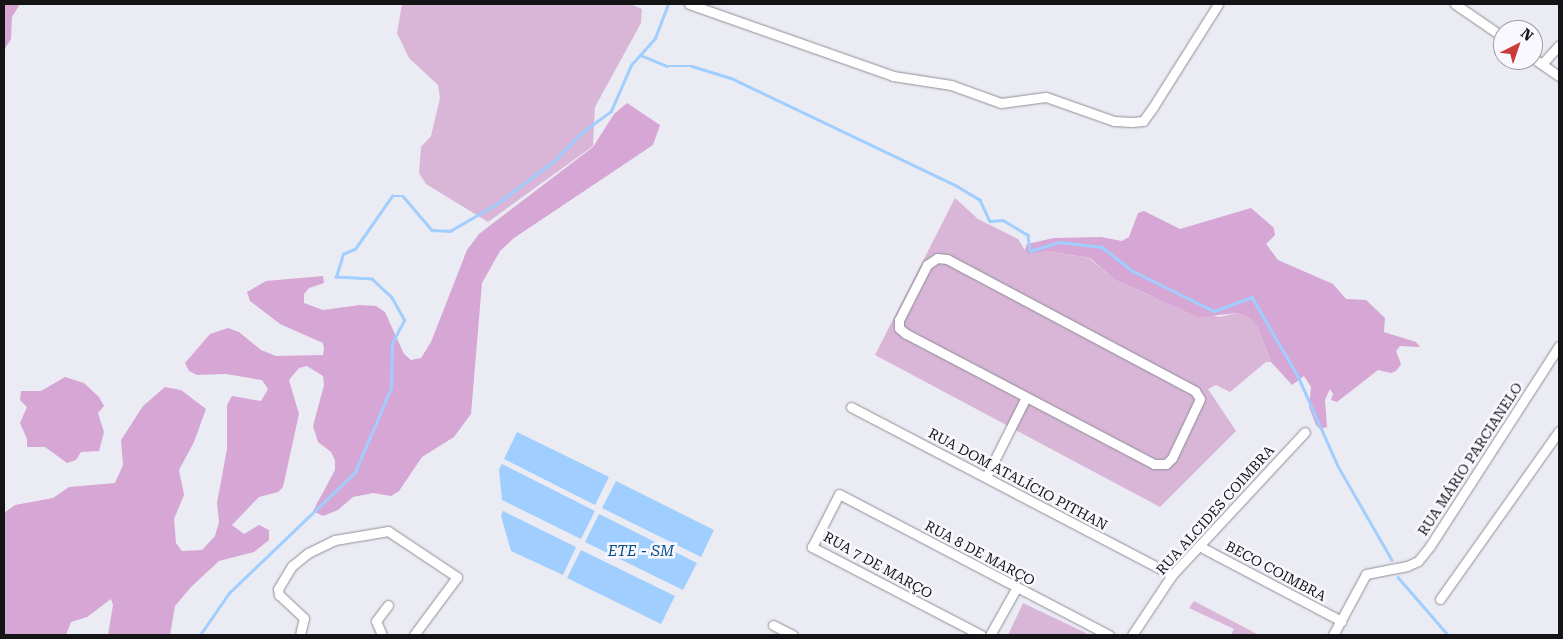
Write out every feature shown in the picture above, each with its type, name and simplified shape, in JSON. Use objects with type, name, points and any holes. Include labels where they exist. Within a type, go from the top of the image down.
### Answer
[{"type":"street","points":[[688,4],[893,76],[951,85],[1001,103],[1046,97],[1114,121],[1132,122],[1143,121],[1154,107],[1218,4]]},
{"type":"street","points":[[1455,4],[1493,30]]},
{"type":"street","points":[[1543,63],[1559,45]]},
{"type":"street","points":[[1543,65],[1559,76]]},
{"type":"street","points":[[937,258],[947,259],[1189,386],[1200,399],[1172,458],[1166,464],[1154,464],[1026,397],[900,328],[899,320],[927,265],[937,258]]},
{"type":"street","name":"RUA MÁRIO PARCIANELO","points":[[1340,621],[1366,574],[1391,570],[1418,561],[1430,546],[1559,346]]},
{"type":"street","points":[[986,477],[1026,397]]},
{"type":"street","name":"RUA DOM ATALÍCIO PITHAN","points":[[851,407],[1172,575]]},
{"type":"street","points":[[1440,599],[1559,431]]},
{"type":"street","name":"RUA ALCIDES COIMBRA","points":[[1132,635],[1172,575],[1305,432]]},
{"type":"street","name":"RUA 8 DE MARÇO","points":[[839,494],[1109,635]]},
{"type":"street","name":"RUA 7 DE MARÇO","points":[[839,494],[812,547],[980,635]]},
{"type":"street","points":[[300,635],[304,618],[279,595],[278,589],[292,566],[308,553],[335,540],[388,531],[458,577],[414,635]]},
{"type":"street","name":"BECO COIMBRA","points":[[1199,546],[1340,621]]},
{"type":"street","points":[[990,635],[1017,587]]},
{"type":"street","points":[[382,635],[376,621],[388,605]]},
{"type":"street","points":[[1333,635],[1340,621]]},
{"type":"street","points":[[773,625],[793,635]]},
{"type":"shaded area","points":[[4,4],[20,4],[12,17],[11,39],[4,50]]},
{"type":"shaded area","points":[[402,4],[630,4],[642,9],[641,23],[595,107],[593,146],[488,222],[426,184],[419,173],[421,147],[431,136],[440,98],[438,85],[409,58],[397,33]]},
{"type":"shaded area","points":[[627,103],[660,125],[653,145],[514,238],[500,251],[482,283],[471,414],[454,437],[422,457],[399,491],[391,496],[373,493],[353,497],[338,510],[323,516],[313,511],[335,470],[335,460],[331,452],[318,442],[313,426],[324,385],[323,376],[307,366],[299,368],[289,380],[299,414],[283,487],[278,492],[259,497],[232,525],[244,534],[259,525],[269,530],[269,540],[254,552],[219,561],[191,587],[175,606],[170,635],[108,635],[113,605],[111,599],[87,617],[71,622],[66,635],[4,635],[4,513],[15,505],[53,498],[69,487],[115,483],[123,465],[121,440],[143,406],[165,387],[181,390],[206,409],[194,442],[179,470],[184,495],[174,519],[176,543],[182,551],[202,550],[215,536],[219,522],[217,503],[227,449],[227,405],[232,396],[261,401],[268,389],[262,380],[226,374],[197,375],[189,371],[185,363],[210,334],[228,328],[239,332],[261,350],[276,356],[323,355],[324,349],[323,343],[280,324],[250,301],[247,292],[266,281],[323,276],[324,283],[309,288],[304,294],[304,303],[323,310],[360,305],[376,306],[385,312],[404,354],[411,360],[421,358],[431,342],[467,250],[479,234],[593,147],[614,114]]},
{"type":"shaded area","points":[[955,198],[978,219],[1018,239],[1028,255],[1047,251],[1089,258],[1115,280],[1153,297],[1219,317],[1238,313],[1250,319],[1258,328],[1271,362],[1266,362],[1230,392],[1216,385],[1208,389],[1236,431],[1160,507],[875,355]]},
{"type":"shaded area","points":[[1251,208],[1274,228],[1275,235],[1266,244],[1278,260],[1333,284],[1346,299],[1366,300],[1385,318],[1384,332],[1416,342],[1420,347],[1400,346],[1396,351],[1401,364],[1396,371],[1391,373],[1378,370],[1337,402],[1331,400],[1333,394],[1330,389],[1325,400],[1327,427],[1320,429],[1316,425],[1309,407],[1311,387],[1304,376],[1292,385],[1271,362],[1258,328],[1250,319],[1238,313],[1199,317],[1115,280],[1090,258],[1047,251],[1028,255],[1025,250],[1027,244],[1054,238],[1101,237],[1122,241],[1129,237],[1138,213],[1144,211],[1180,229]]},
{"type":"shaded area","points":[[65,377],[84,383],[99,397],[104,406],[98,413],[104,432],[99,451],[81,452],[76,460],[67,463],[45,447],[27,447],[27,439],[20,423],[27,407],[20,400],[21,391],[41,391]]},
{"type":"shaded area","points":[[1194,601],[1259,635],[1231,635],[1234,629],[1189,608]]},
{"type":"shaded area","points":[[1023,603],[1086,633],[1085,635],[1008,635]]},
{"type":"water","name":"ETE - SM","points":[[517,432],[609,477],[595,505],[504,459]]},
{"type":"water","name":"ETE - SM","points":[[502,464],[595,511],[581,539],[502,500],[499,469]]},
{"type":"water","name":"ETE - SM","points":[[616,481],[714,530],[701,557],[602,508]]},
{"type":"water","name":"ETE - SM","points":[[503,511],[576,547],[563,575],[511,551],[501,516]]},
{"type":"water","name":"ETE - SM","points":[[599,514],[697,563],[683,590],[585,542]]},
{"type":"water","name":"ETE - SM","points":[[581,550],[675,596],[661,624],[567,578]]},
{"type":"waterway","points":[[200,635],[229,593],[355,472],[391,388],[392,343],[404,320],[391,297],[372,279],[336,277],[343,254],[355,249],[392,196],[403,196],[432,230],[450,231],[498,203],[554,161],[581,133],[611,111],[631,65],[655,38],[668,4]]},
{"type":"waterway","points":[[640,55],[667,66],[692,66],[731,78],[957,186],[980,200],[990,221],[1003,220],[1028,235],[1030,251],[1060,242],[1102,247],[1133,271],[1214,311],[1252,297],[1298,376],[1338,466],[1392,560]]},
{"type":"waterway","points":[[1398,577],[1448,635]]}]
